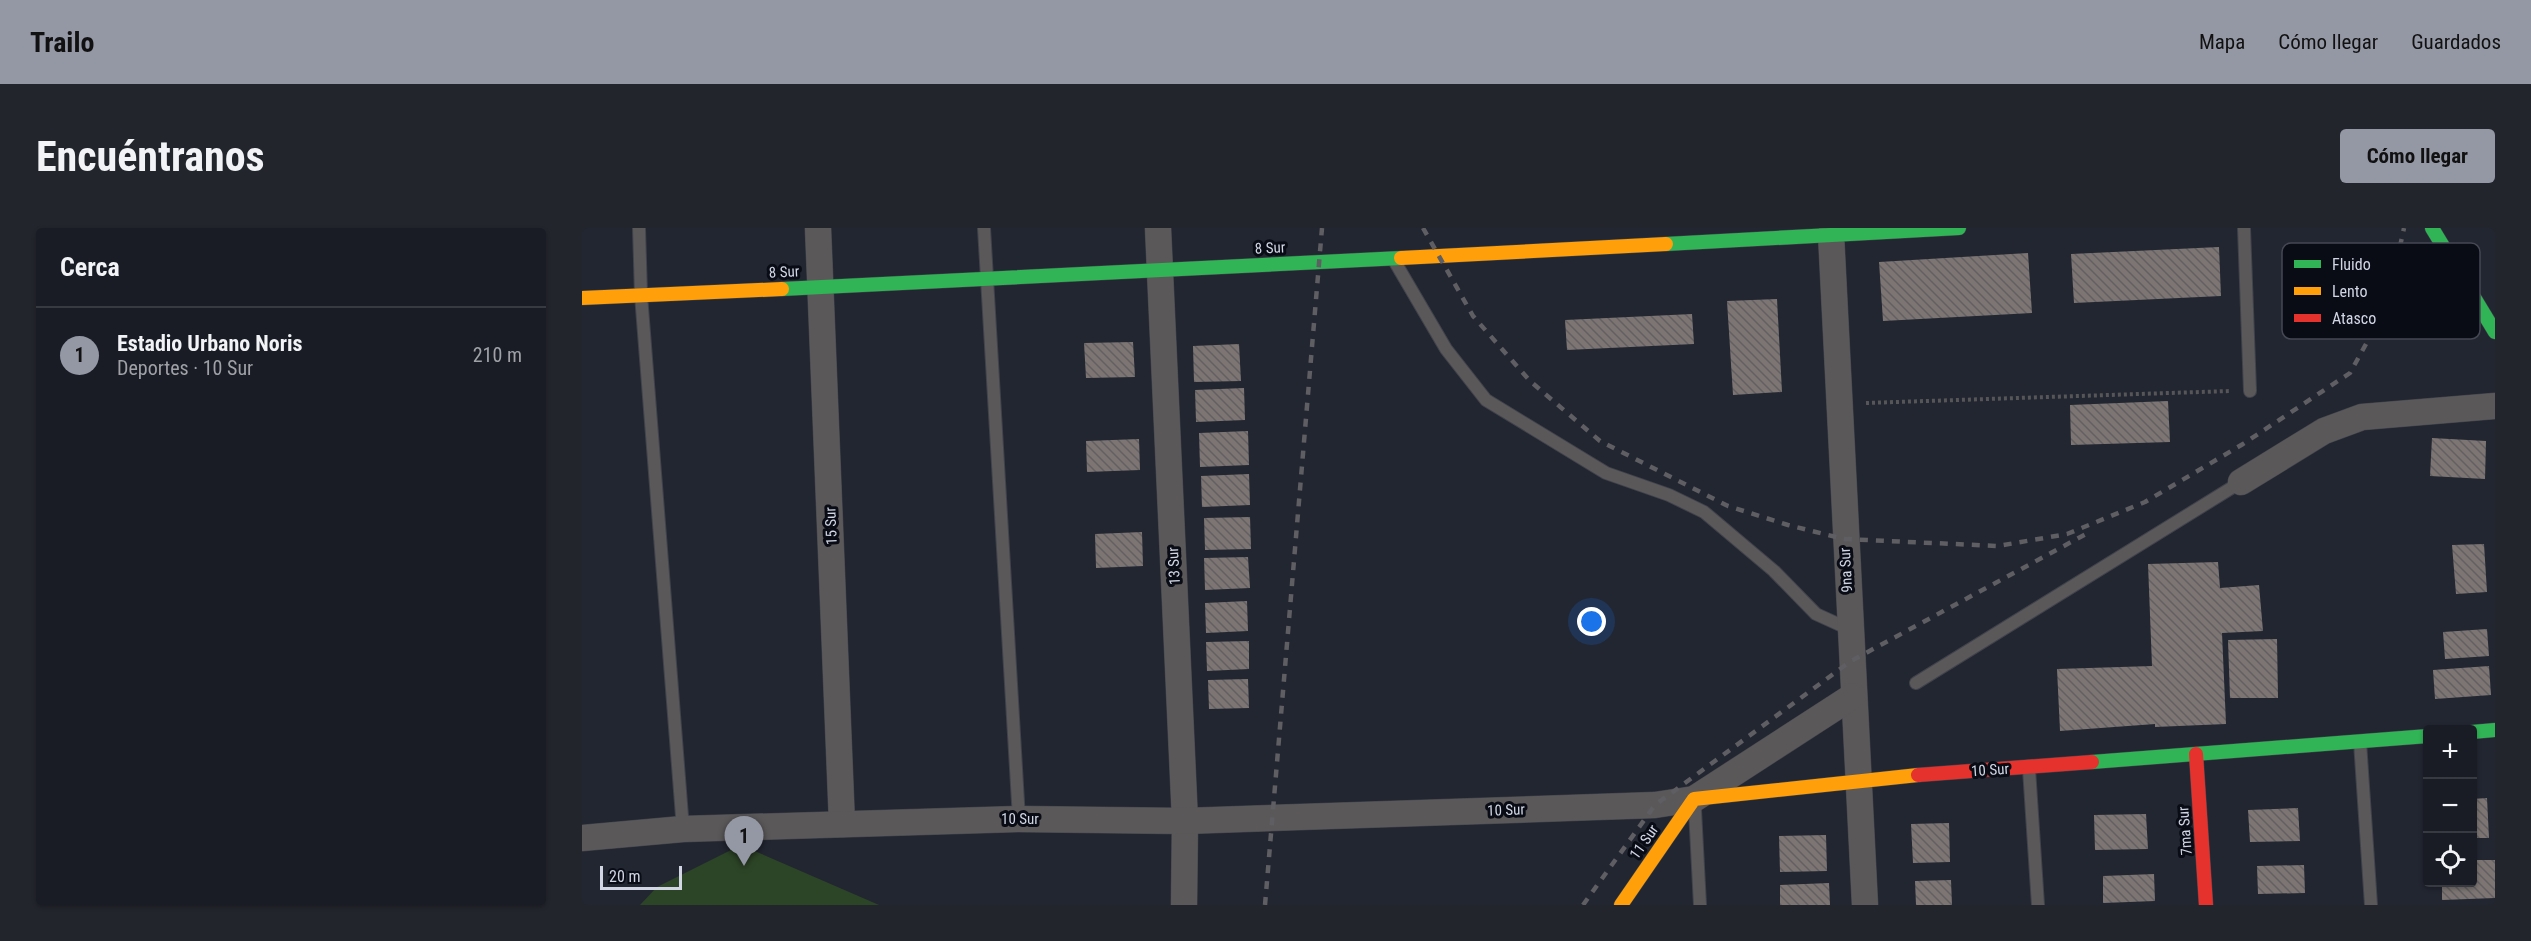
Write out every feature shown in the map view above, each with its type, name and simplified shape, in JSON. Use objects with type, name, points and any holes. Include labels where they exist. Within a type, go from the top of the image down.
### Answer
[{"type":"street","name":"15 Sur","points":[[818,228],[842,824]]},
{"type":"street","name":"13 Sur","points":[[1158,228],[1185,821],[1184,905]]},
{"type":"street","name":"8 Sur","points":[[582,298],[1393,258],[1737,233],[1959,228]]},
{"type":"street","points":[[2432,228],[2441,243]]},
{"type":"street","name":"9na Sur","points":[[1840,232],[1838,404],[1865,905]]},
{"type":"street","points":[[2480,307],[2495,332]]},
{"type":"street","points":[[2241,482],[2324,431],[2362,417],[2495,406]]},
{"type":"street","points":[[1694,799],[1853,696]]},
{"type":"street","points":[[2477,732],[2495,730]]},
{"type":"street","name":"10 Sur","points":[[582,838],[683,829],[842,824],[1019,819],[1185,821],[1655,806],[1694,799],[1858,780],[2423,736]]},
{"type":"street","name":"7ma Sur","points":[[2196,754],[2206,905]]},
{"type":"street","name":"11 Sur","points":[[1621,905],[1694,799]]},
{"type":"lane","points":[[639,228],[641,295],[683,829]]},
{"type":"lane","points":[[984,228],[1019,819]]},
{"type":"lane","points":[[2244,228],[2250,391]]},
{"type":"lane","points":[[1393,258],[1446,349],[1486,400],[1606,473],[1669,495],[1704,512],[1774,571],[1816,614],[1849,628]]},
{"type":"lane","points":[[1916,683],[2241,482]]},
{"type":"lane","points":[[2360,741],[2372,905]]},
{"type":"lane","points":[[2029,767],[2038,905]]},
{"type":"lane","points":[[1694,799],[1700,905]]},
{"type":"path","points":[[1838,404],[2250,391]]},
{"type":"green space","points":[[741,845],[879,905],[640,905],[657,887]]},
{"type":"building","points":[[2219,247],[2221,296],[2074,303],[2071,254]]},
{"type":"building","points":[[2028,253],[2032,313],[1883,321],[1879,262]]},
{"type":"building","points":[[1777,299],[1782,392],[1733,395],[1727,301]]},
{"type":"building","points":[[1692,314],[1694,344],[1567,350],[1565,320]]},
{"type":"building","points":[[1133,342],[1135,377],[1086,378],[1084,343]]},
{"type":"building","points":[[1239,344],[1241,381],[1194,382],[1193,346]]},
{"type":"building","points":[[1244,388],[1245,420],[1196,422],[1195,390]]},
{"type":"building","points":[[2168,401],[2170,442],[2071,445],[2070,405]]},
{"type":"building","points":[[1248,431],[1249,465],[1200,467],[1199,433]]},
{"type":"building","points":[[2432,438],[2486,441],[2485,479],[2430,476]]},
{"type":"building","points":[[1139,439],[1140,470],[1087,472],[1086,441]]},
{"type":"building","points":[[1249,474],[1250,505],[1202,507],[1201,476]]},
{"type":"building","points":[[1250,517],[1251,549],[1205,550],[1204,518]]},
{"type":"building","points":[[1142,532],[1143,566],[1096,568],[1095,534]]},
{"type":"building","points":[[2484,544],[2487,592],[2456,594],[2452,545]]},
{"type":"building","points":[[1248,557],[1250,588],[1205,590],[1204,558]]},
{"type":"building","points":[[2218,562],[2220,588],[2259,585],[2263,631],[2222,633],[2226,724],[2155,727],[2155,724],[2060,731],[2057,669],[2152,666],[2148,564]]},
{"type":"building","points":[[1247,601],[1248,631],[1206,633],[1205,603]]},
{"type":"building","points":[[2487,629],[2489,656],[2445,659],[2443,632]]},
{"type":"building","points":[[2277,639],[2278,698],[2230,698],[2228,640]]},
{"type":"building","points":[[1249,641],[1249,669],[1207,671],[1206,642]]},
{"type":"building","points":[[2489,666],[2491,695],[2435,699],[2433,670]]},
{"type":"building","points":[[1248,679],[1249,708],[1209,709],[1208,680]]},
{"type":"building","points":[[2487,798],[2489,838],[2477,838],[2477,799]]},
{"type":"building","points":[[2298,808],[2300,841],[2250,842],[2248,810]]},
{"type":"building","points":[[2146,814],[2148,849],[2095,850],[2094,815]]},
{"type":"building","points":[[1949,823],[1950,862],[1913,863],[1911,824]]},
{"type":"building","points":[[1826,835],[1827,871],[1780,872],[1779,836]]},
{"type":"building","points":[[2477,860],[2495,860],[2495,898],[2442,900],[2442,887],[2477,887]]},
{"type":"building","points":[[2304,865],[2305,893],[2258,894],[2257,866]]},
{"type":"building","points":[[2154,874],[2155,901],[2103,903],[2103,876]]},
{"type":"building","points":[[1951,880],[1952,905],[1916,905],[1915,881]]},
{"type":"building","points":[[1829,883],[1830,905],[1780,905],[1780,885]]},
{"type":"railway","points":[[1265,905],[1322,228]]},
{"type":"railway","points":[[1423,228],[1473,316],[1530,381],[1600,441],[1728,506],[1788,525],[1844,539],[1998,546],[2067,534],[2145,502],[2243,444],[2350,373],[2369,339]]},
{"type":"railway","points":[[2401,243],[2404,228]]},
{"type":"railway","points":[[1583,905],[1655,805],[1851,661],[2086,534]]},
{"type":"traffic: fast","points":[[1666,244],[1959,228]]},
{"type":"traffic: fast","points":[[2432,228],[2441,243]]},
{"type":"traffic: fast","points":[[782,289],[1401,258]]},
{"type":"traffic: fast","points":[[2480,307],[2495,332]]},
{"type":"traffic: fast","points":[[2477,732],[2495,730]]},
{"type":"traffic: fast","points":[[2092,762],[2423,736]]},
{"type":"traffic: slow","points":[[1401,258],[1666,244]]},
{"type":"traffic: slow","points":[[582,298],[782,289]]},
{"type":"traffic: slow","points":[[1621,905],[1694,799],[1918,775]]},
{"type":"traffic: jam","points":[[2196,754],[2206,905]]},
{"type":"traffic: jam","points":[[1918,775],[2092,762]]},
{"type":"place","name":"Estadio Urbano Noris","points":[[744,866]]}]
